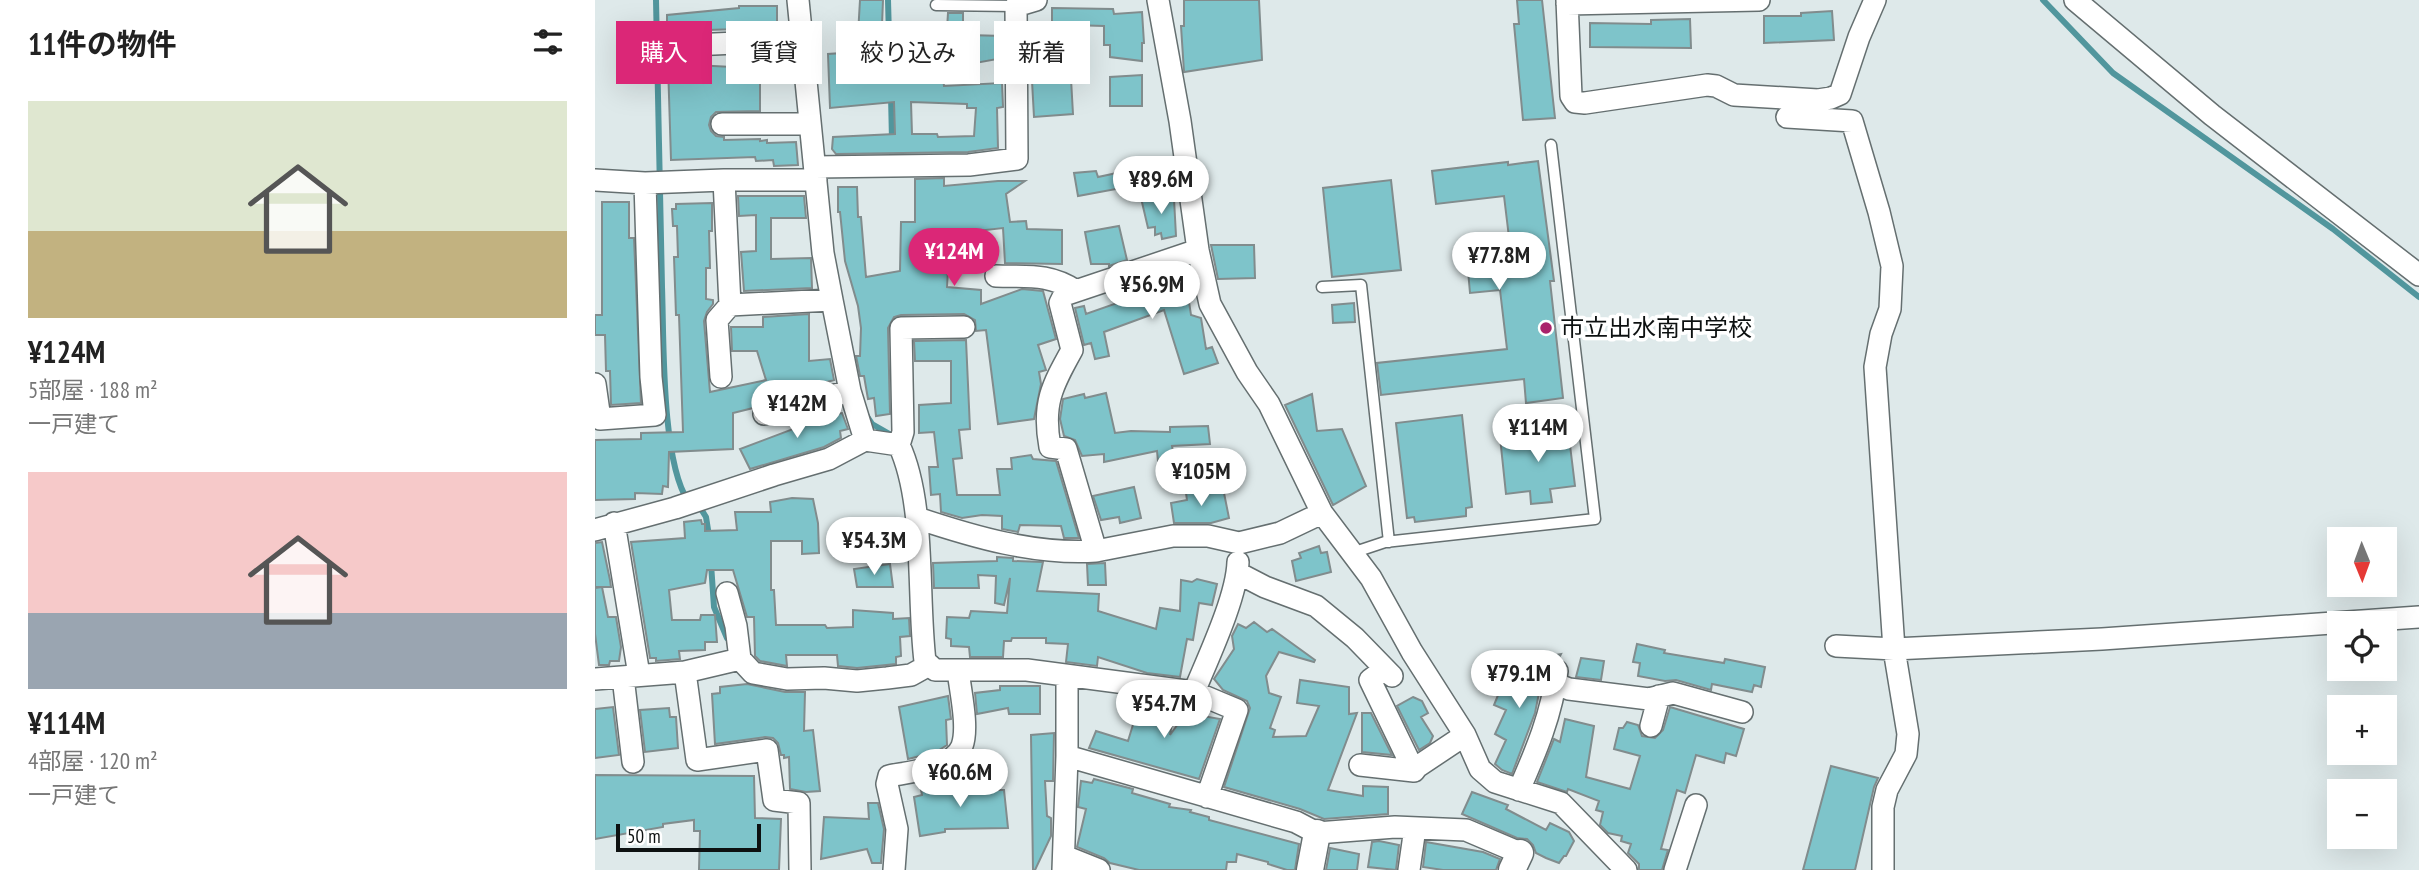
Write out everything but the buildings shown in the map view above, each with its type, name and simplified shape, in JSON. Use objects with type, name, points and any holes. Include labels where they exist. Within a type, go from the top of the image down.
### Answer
[{"type":"street","points":[[798,0],[800,21]]},
{"type":"street","points":[[1158,0],[1180,121],[1198,250],[1210,304],[1247,372],[1269,404],[1322,513],[1371,578],[1412,652],[1465,735],[1480,769],[1495,782],[1561,803],[1626,870]]},
{"type":"street","points":[[1759,0],[1567,2],[1571,96],[1574,102],[1585,103],[1707,85],[1716,86],[1734,95],[1831,99],[1840,94],[1875,0]]},
{"type":"street","points":[[2075,0],[2212,115],[2419,275]]},
{"type":"street","points":[[595,180],[645,183],[724,180],[969,165],[1017,159],[1026,3]]},
{"type":"street","points":[[806,84],[823,253],[850,391],[865,440]]},
{"type":"street","points":[[1787,117],[1852,121],[1892,266],[1890,309],[1881,334],[1875,367],[1894,649],[1908,734],[1906,754],[1887,790],[1883,807],[1882,870]]},
{"type":"street","points":[[722,124],[810,124]]},
{"type":"street","points":[[720,377],[717,320],[730,305],[724,180]]},
{"type":"street","points":[[595,384],[600,419],[655,415],[651,377],[645,183]]},
{"type":"street","points":[[1096,551],[1066,449],[1050,447],[1046,426],[1051,388],[1072,350],[1060,303],[1064,295],[1198,250]]},
{"type":"street","points":[[996,276],[1031,276],[1059,280],[1076,291]]},
{"type":"street","points":[[730,305],[832,300]]},
{"type":"street","points":[[964,327],[901,328],[903,432],[898,445],[908,464],[917,518],[925,661],[936,670],[1027,670],[1194,692],[1237,710],[1207,797]]},
{"type":"street","points":[[764,414],[850,391]]},
{"type":"street","points":[[633,762],[631,676],[605,527],[675,508],[829,459],[865,440],[898,445]]},
{"type":"street","points":[[917,518],[1028,549],[1075,553],[1173,536],[1208,536],[1239,543],[1280,533],[1322,513]]},
{"type":"street","points":[[1194,692],[1219,631],[1238,573],[1239,543]]},
{"type":"street","points":[[1238,573],[1265,587],[1316,606],[1355,638],[1388,672],[1370,680],[1414,771]]},
{"type":"street","points":[[727,593],[736,626],[740,659],[753,673],[787,680],[824,678],[857,681],[911,675],[929,665]]},
{"type":"street","points":[[1836,646],[1894,649],[2102,639],[2419,617]]},
{"type":"street","points":[[595,679],[685,672],[740,659]]},
{"type":"street","points":[[894,870],[897,829],[887,785],[889,776],[928,769],[954,757],[962,746],[964,722],[958,670]]},
{"type":"street","points":[[685,672],[697,713],[697,760],[767,750],[774,800],[799,803],[800,870]]},
{"type":"street","points":[[1067,677],[1063,863],[1099,870]]},
{"type":"street","points":[[1519,790],[1540,743],[1557,678],[1569,689],[1649,699],[1673,693],[1742,712]]},
{"type":"street","points":[[1651,726],[1659,696]]},
{"type":"street","points":[[1414,771],[1465,735]]},
{"type":"street","points":[[1067,756],[1296,822],[1317,833],[1376,827],[1466,830],[1516,862]]},
{"type":"street","points":[[1360,765],[1414,771]]},
{"type":"street","points":[[1675,870],[1696,805]]},
{"type":"street","points":[[1409,870],[1415,828]]},
{"type":"street","points":[[1310,870],[1317,833]]},
{"type":"lane","points":[[936,5],[1026,3]]},
{"type":"lane","points":[[1352,553],[1389,542],[1595,519],[1551,145]]},
{"type":"lane","points":[[1322,287],[1361,285],[1389,542]]},
{"type":"waterway","points":[[656,0],[666,398],[673,457],[679,482],[688,501]]},
{"type":"waterway","points":[[888,0],[889,21]]},
{"type":"waterway","points":[[2043,0],[2113,73],[2333,229],[2419,297]]},
{"type":"waterway","points":[[891,95],[892,141]]},
{"type":"waterway","points":[[866,415],[872,424],[893,436]]},
{"type":"waterway","points":[[695,508],[701,509],[706,517],[709,536]]},
{"type":"waterway","points":[[711,564],[714,607],[727,638]]},
{"type":"place","name":"市立出水南中学校","points":[[1546,328]]}]
